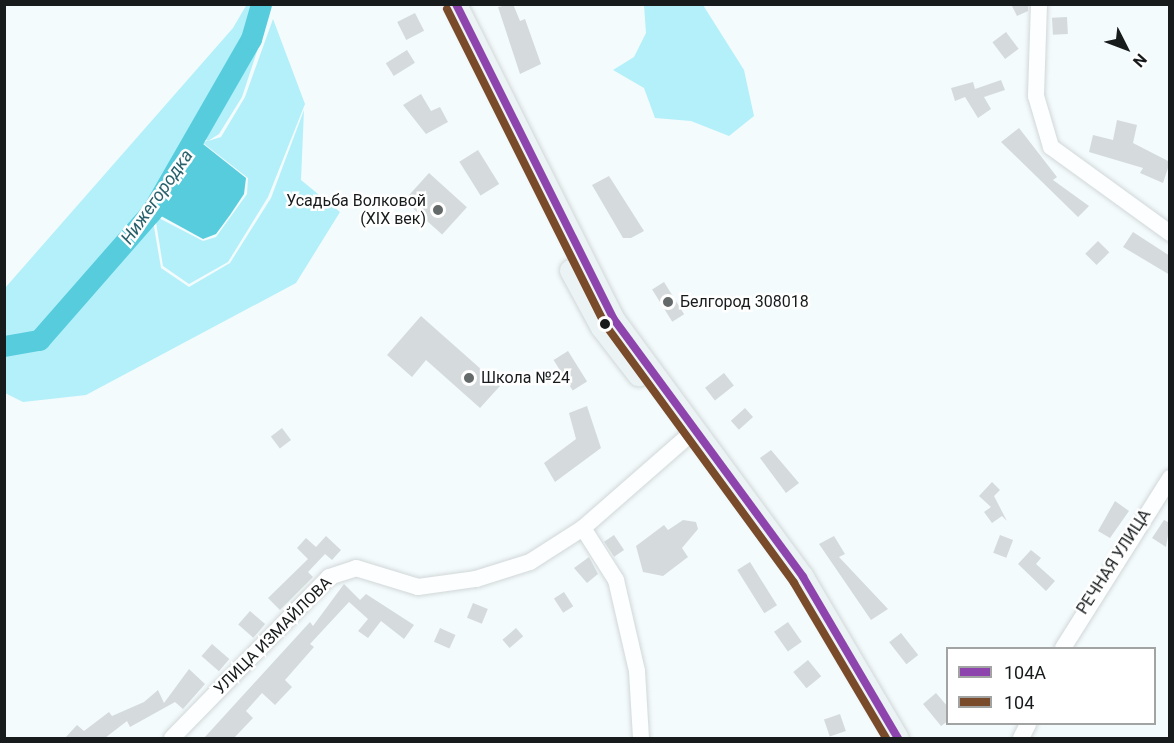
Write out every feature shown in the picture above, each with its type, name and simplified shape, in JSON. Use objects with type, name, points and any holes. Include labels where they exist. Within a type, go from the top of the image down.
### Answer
[{"type":"main road","points":[[443,4],[601,327],[691,433],[803,577],[898,738]]},
{"type":"main road","points":[[456,4],[613,318],[794,589],[884,738]]},
{"type":"street","points":[[1039,4],[1036,96],[1051,147],[1170,233]]},
{"type":"street","name":"УЛИЦА ИЗМАЙЛОВА","points":[[172,738],[329,577],[356,568],[418,588],[476,579],[531,562],[583,528],[691,433]]},
{"type":"street","name":"РЕЧНАЯ УЛИЦА","points":[[1064,647],[1170,478]]},
{"type":"street","points":[[583,528],[616,580],[637,671],[641,738]]},
{"type":"shaded area","points":[[247,4],[269,5],[269,15],[242,97],[219,134],[208,141],[221,137],[245,97],[273,19],[305,104],[268,197],[228,262],[189,284],[163,266],[155,216],[203,241],[216,237],[247,194],[248,178],[203,143],[208,140],[195,138],[150,208],[68,307],[37,338],[5,343],[5,288],[233,28]]},
{"type":"shaded area","points":[[644,5],[703,5],[744,70],[754,116],[729,136],[691,121],[655,118],[644,88],[613,70],[634,57],[646,33]]},
{"type":"shaded area","points":[[304,110],[301,180],[340,212],[296,283],[86,395],[23,402],[5,393],[5,348],[40,342],[76,308],[152,215],[161,268],[189,287],[230,263],[271,198]]},
{"type":"shaded area","points":[[198,140],[246,178],[244,194],[230,215],[216,234],[203,239],[152,211]]},
{"type":"building","points":[[513,4],[520,21],[525,19],[541,64],[520,74],[498,7]]},
{"type":"building","points":[[1011,4],[1028,4],[1028,11],[1017,16]]},
{"type":"building","points":[[415,13],[424,31],[406,40],[397,22]]},
{"type":"building","points":[[1067,17],[1068,34],[1053,35],[1052,18]]},
{"type":"building","points":[[1006,32],[1019,49],[1005,59],[992,42]]},
{"type":"building","points":[[407,50],[415,63],[394,76],[386,63]]},
{"type":"building","points":[[1001,80],[1005,90],[984,97],[991,109],[978,118],[965,97],[955,101],[951,88],[973,82],[975,89]]},
{"type":"building","points":[[421,94],[431,111],[440,107],[448,122],[426,134],[403,105]]},
{"type":"building","points":[[1117,120],[1137,125],[1133,143],[1170,162],[1163,183],[1140,173],[1143,168],[1089,152],[1093,135],[1113,140]]},
{"type":"building","points":[[1019,128],[1057,177],[1053,180],[1089,206],[1078,217],[1001,142]]},
{"type":"building","points":[[478,150],[499,184],[481,196],[459,162]]},
{"type":"building","points":[[429,173],[467,207],[442,235],[404,200]]},
{"type":"building","points":[[609,176],[644,231],[631,238],[623,238],[592,185]]},
{"type":"building","points":[[1133,232],[1170,256],[1170,275],[1123,247]]},
{"type":"building","points":[[1098,241],[1109,252],[1097,265],[1085,254]]},
{"type":"building","name":"Белгород 308018","points":[[664,282],[684,314],[672,322],[652,289]]},
{"type":"building","points":[[421,316],[500,386],[480,408],[426,360],[412,377],[387,355]]},
{"type":"building","points":[[568,351],[587,382],[573,391],[554,360]]},
{"type":"building","points":[[724,373],[734,386],[715,400],[705,388]]},
{"type":"building","points":[[587,406],[601,448],[555,482],[544,463],[576,439],[569,413]]},
{"type":"building","points":[[745,408],[753,417],[739,430],[731,421]]},
{"type":"building","points":[[282,428],[291,440],[280,448],[271,436]]},
{"type":"building","points":[[771,450],[799,483],[786,493],[760,458]]},
{"type":"building","points":[[992,482],[1000,490],[994,496],[1007,521],[1002,516],[992,523],[984,512],[991,507],[979,496]]},
{"type":"building","points":[[1115,501],[1129,511],[1110,538],[1098,531]]},
{"type":"building","points":[[683,520],[696,522],[698,529],[682,548],[688,557],[663,576],[643,572],[636,546],[664,525],[668,530]]},
{"type":"building","points":[[1164,520],[1170,523],[1166,547],[1152,538]]},
{"type":"building","points":[[614,535],[624,550],[614,557],[604,542]]},
{"type":"building","points":[[1000,535],[1013,540],[1006,558],[993,553]]},
{"type":"building","points":[[326,536],[341,550],[332,560],[325,554],[308,572],[313,577],[280,610],[268,598],[308,559],[297,548],[306,538],[316,547]]},
{"type":"building","points":[[834,536],[845,554],[839,557],[888,609],[871,620],[819,544]]},
{"type":"building","points":[[1031,550],[1041,558],[1036,564],[1055,581],[1046,591],[1018,564]]},
{"type":"building","points":[[589,557],[598,574],[587,583],[574,568]]},
{"type":"building","points":[[750,562],[777,605],[764,613],[737,570]]},
{"type":"building","points":[[344,584],[360,600],[366,594],[414,625],[404,639],[381,621],[368,638],[358,631],[368,619],[349,602],[310,644],[314,647],[285,680],[292,687],[275,705],[262,693],[246,711],[253,718],[234,738],[204,738],[310,622],[313,626]]},
{"type":"building","points":[[564,592],[573,606],[563,613],[554,599]]},
{"type":"building","points":[[473,603],[488,609],[482,624],[467,618]]},
{"type":"building","points":[[250,611],[265,624],[253,638],[238,625]]},
{"type":"building","points":[[788,622],[802,642],[788,651],[774,632]]},
{"type":"building","points":[[440,628],[456,635],[449,649],[434,642]]},
{"type":"building","points":[[516,628],[523,636],[510,648],[502,640]]},
{"type":"building","points":[[901,633],[918,655],[906,664],[889,642]]},
{"type":"building","points":[[212,644],[229,659],[219,671],[202,656]]},
{"type":"building","points":[[808,660],[821,676],[806,688],[793,672]]},
{"type":"building","points":[[189,669],[205,684],[183,709],[175,702],[130,727],[127,721],[105,738],[65,738],[77,725],[84,731],[109,712],[112,716],[144,702],[158,690],[164,703]]},
{"type":"building","points":[[936,693],[946,705],[946,722],[941,726],[923,704]]},
{"type":"building","points":[[840,714],[846,731],[830,737],[824,720]]},
{"type":"waterway","name":"Нижегородка","points":[[4,346],[39,340],[152,211],[251,39],[261,4]]},
{"type":"transit line","name":"104А","points":[[456,4],[613,318],[803,577],[898,738]]},
{"type":"transit line","name":"104","points":[[447,9],[604,323],[794,583],[886,738]]},
{"type":"place","name":"Усадьба Волковой (XIX век)","points":[[438,210]]},
{"type":"place","name":"Белгород 308018","points":[[668,302]]},
{"type":"place","name":"Школа №24","points":[[469,378]]}]
